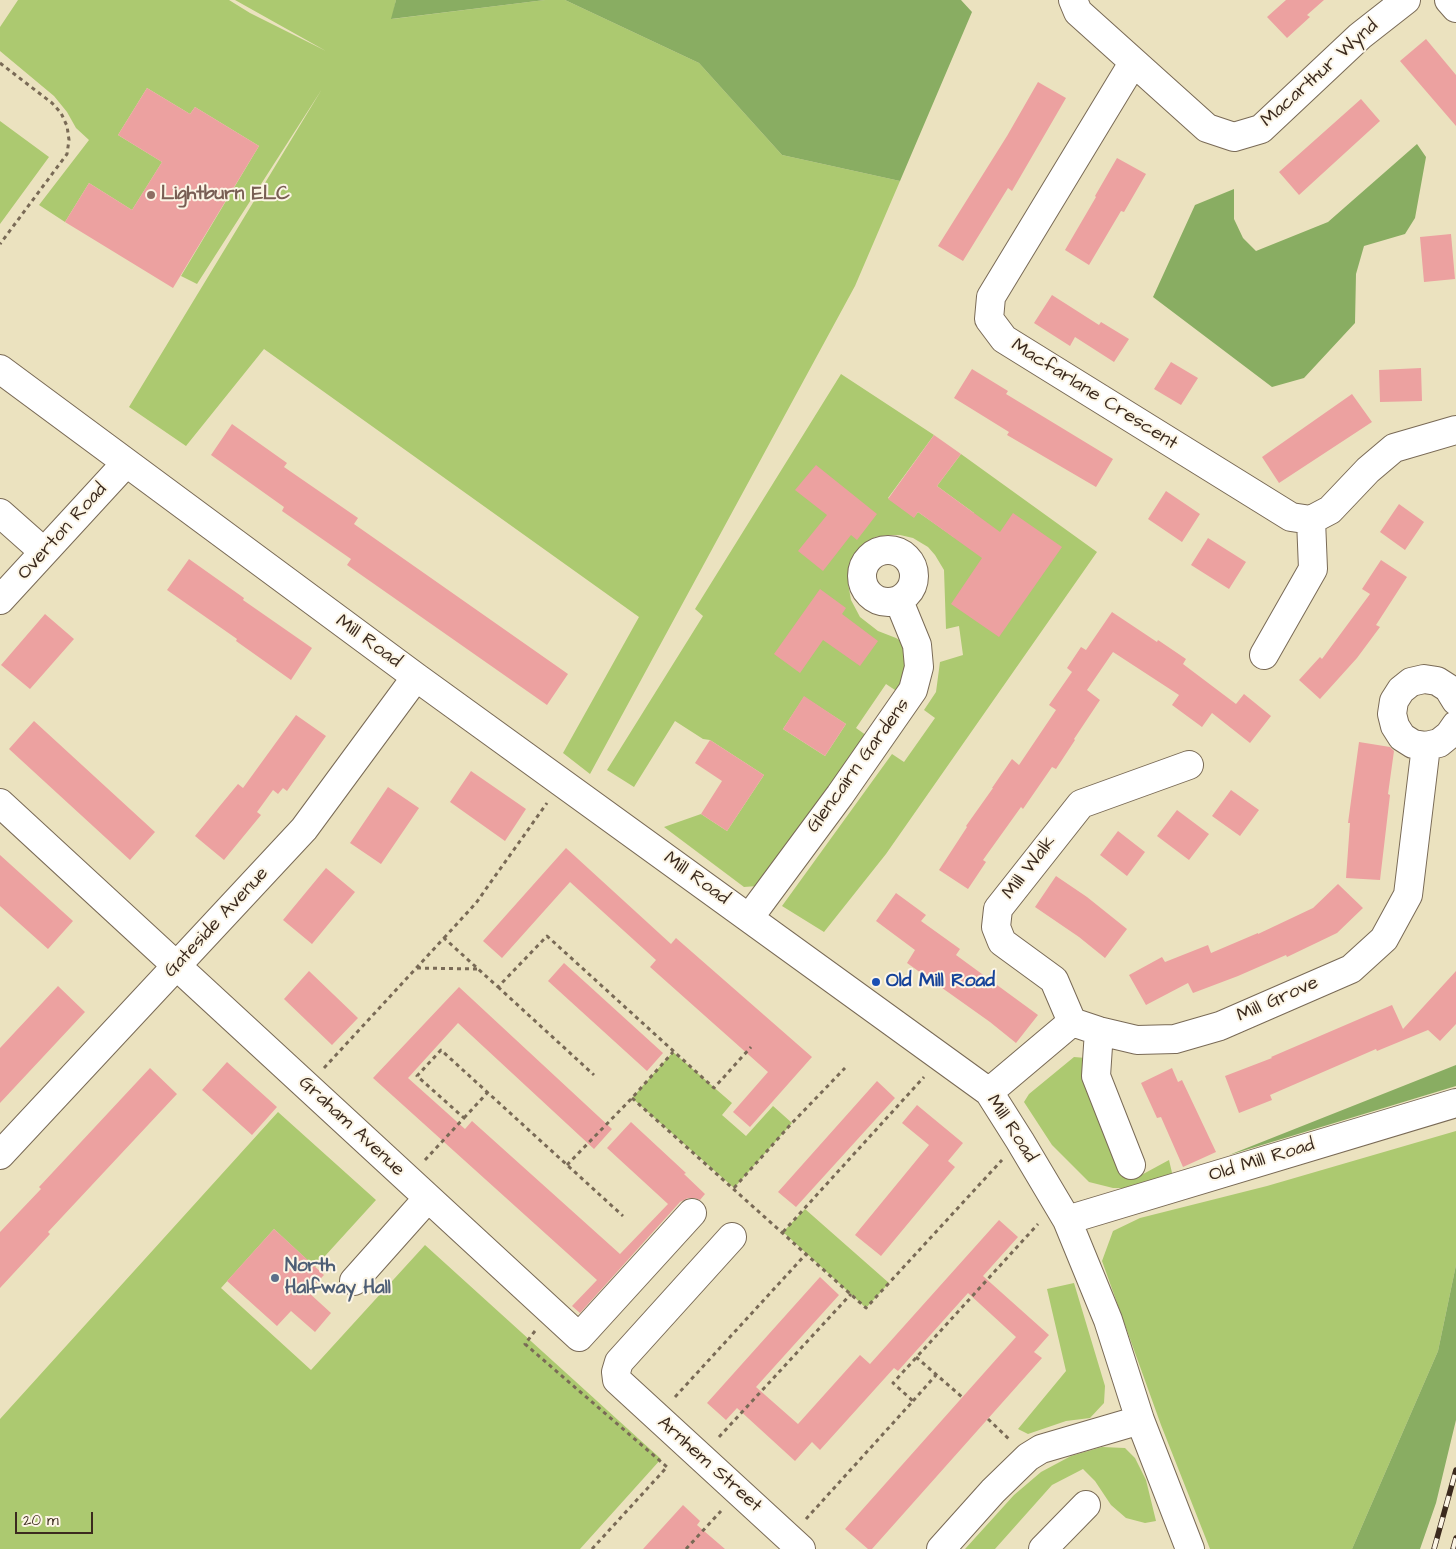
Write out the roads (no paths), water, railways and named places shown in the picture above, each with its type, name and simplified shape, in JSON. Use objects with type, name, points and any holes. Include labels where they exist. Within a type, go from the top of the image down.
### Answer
[{"type":"street","name":"Macarthur Wynd","points":[[1073,0],[1078,12],[1207,128],[1234,137],[1261,129],[1360,36],[1406,0]]},
{"type":"street","points":[[1449,0],[1456,8]]},
{"type":"street","name":"Macfarlane Crescent","points":[[1133,63],[991,297],[989,319],[1004,339],[1290,517],[1311,520]]},
{"type":"street","name":"Mill Road","points":[[0,369],[416,677],[988,1092],[1020,1140],[1062,1212],[1108,1320],[1140,1420],[1190,1549]]},
{"type":"street","points":[[1264,655],[1313,569],[1311,520],[1330,510],[1368,470],[1394,448],[1456,430]]},
{"type":"street","name":"Overton Road","points":[[0,600],[126,463]]},
{"type":"street","points":[[0,513],[44,552]]},
{"type":"street","name":"Glencairn Gardens","points":[[749,918],[840,795],[913,690],[918,667],[916,645],[900,601]]},
{"type":"street","name":"Gateside Avenue","points":[[0,1155],[177,967],[304,828],[416,677]]},
{"type":"street","points":[[1456,701],[1448,688],[1437,681],[1424,679],[1411,682],[1401,690],[1394,701],[1392,714],[1395,726],[1402,737],[1414,744],[1426,746],[1439,743],[1449,735],[1456,725]]},
{"type":"street","name":"Mill Grove","points":[[1072,1022],[1137,1040],[1175,1040],[1220,1026],[1351,969],[1384,939],[1408,895],[1426,746]]},
{"type":"street","name":"Mill Walk","points":[[1072,1022],[1054,980],[1002,942],[996,927],[998,909],[1081,804],[1189,765]]},
{"type":"street","name":"Graham Avenue","points":[[0,803],[579,1337],[692,1213]]},
{"type":"street","points":[[988,1092],[1072,1022]]},
{"type":"street","points":[[1099,1031],[1096,1076],[1131,1165]]},
{"type":"street","name":"Old Mill Road","points":[[1062,1212],[1456,1103]]},
{"type":"street","points":[[354,1281],[428,1198]]},
{"type":"street","name":"Arnhem Street","points":[[732,1237],[619,1362],[616,1372],[617,1380],[795,1543]]},
{"type":"street","points":[[941,1549],[993,1491],[1028,1456],[1042,1449],[1140,1420]]},
{"type":"street","points":[[1043,1549],[1086,1505]]},
{"type":"railway","points":[[1434,1549],[1456,1470]]},
{"type":"railway","points":[[1453,1549],[1456,1538]]},
{"type":"place","name":"Lightburn ELC","points":[[151,195]]},
{"type":"place","name":"Old Mill Road","points":[[876,982]]},
{"type":"place","name":"North Halfway Hall","points":[[275,1278]]}]
